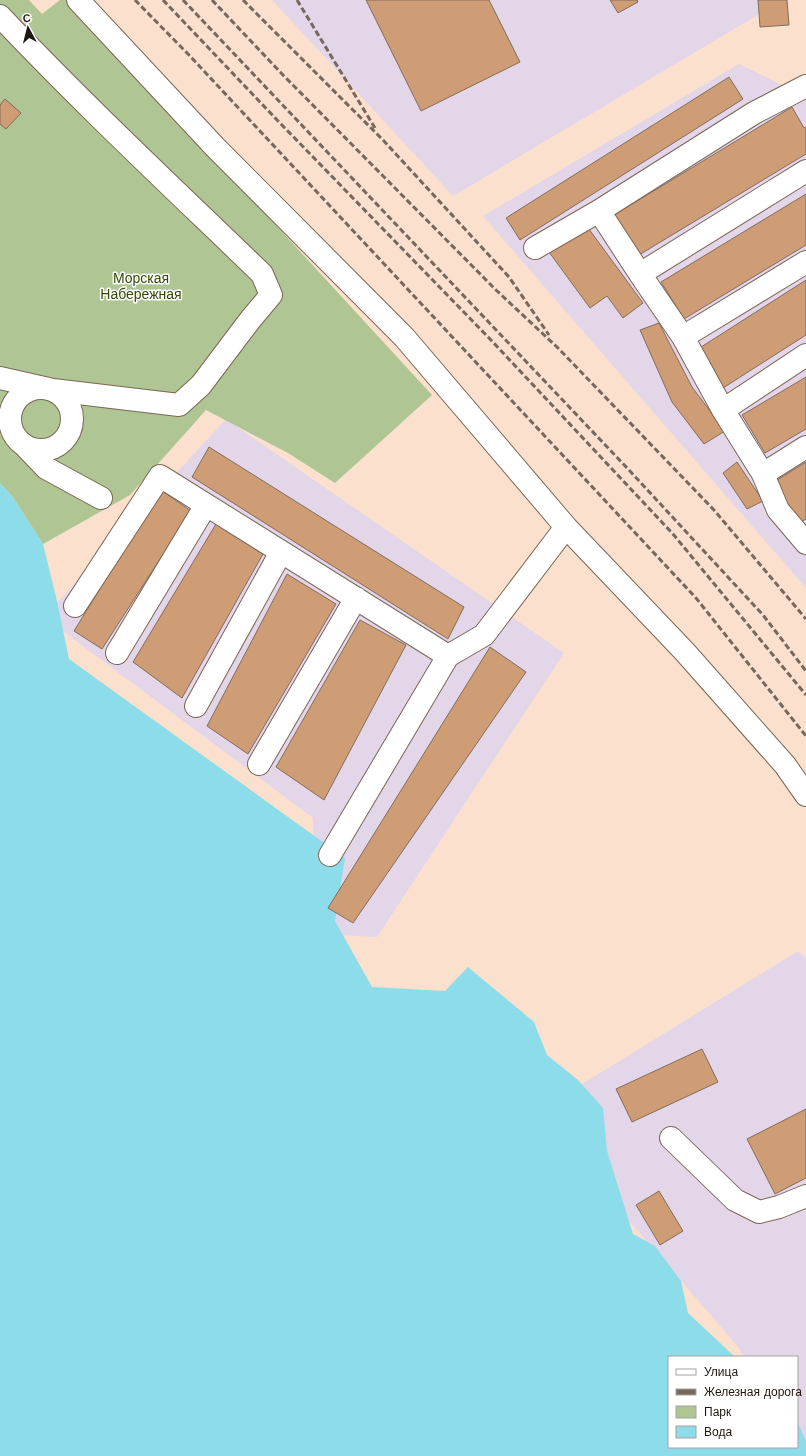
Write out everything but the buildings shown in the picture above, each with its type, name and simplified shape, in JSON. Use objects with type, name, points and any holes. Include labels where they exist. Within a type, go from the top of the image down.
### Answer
[{"type":"street","points":[[78,0],[215,147],[404,337],[566,527],[685,652],[785,765],[806,795]]},
{"type":"street","points":[[0,16],[7,34],[158,174],[262,274],[271,295],[250,320],[201,385],[179,405],[53,390],[0,378]]},
{"type":"street","points":[[535,248],[599,211],[754,113],[806,86]]},
{"type":"street","points":[[640,274],[806,171]]},
{"type":"street","points":[[599,211],[683,337],[723,410],[763,474],[778,510],[806,543]]},
{"type":"street","points":[[683,337],[806,262]]},
{"type":"street","points":[[723,410],[806,355]]},
{"type":"street","points":[[0,423],[24,445],[31,449],[42,450],[52,448],[62,442],[69,434],[72,426],[72,415],[69,404],[62,396],[53,390],[42,387],[31,389],[22,394],[14,402],[10,417],[11,427],[16,437],[24,445],[46,468],[101,498]]},
{"type":"street","points":[[763,474],[806,447]]},
{"type":"street","points":[[75,606],[160,476],[448,656]]},
{"type":"street","points":[[117,653],[206,505]]},
{"type":"street","points":[[330,855],[448,656],[484,635],[566,527]]},
{"type":"street","points":[[196,706],[281,552]]},
{"type":"street","points":[[260,764],[356,598]]},
{"type":"street","points":[[671,1138],[735,1200],[759,1212],[779,1207],[806,1196]]},
{"type":"shaded area","points":[[272,0],[777,0],[778,3],[453,196]]},
{"type":"shaded area","points":[[739,64],[806,97],[806,588],[483,216]]},
{"type":"shaded area","points":[[226,419],[564,653],[377,937],[340,935],[314,903],[313,818],[44,617]]},
{"type":"shaded area","points":[[798,951],[806,958],[806,1456],[798,1448],[798,1356],[743,1356],[740,1349],[601,1188],[579,1086]]},
{"type":"green space","name":"Морская Набережная","points":[[0,0],[29,0],[42,14],[60,0],[69,0],[432,395],[335,483],[288,453],[206,410],[130,495],[43,544],[12,496],[0,483]]},
{"type":"water","points":[[0,483],[12,496],[43,544],[69,659],[345,858],[335,921],[372,987],[445,991],[468,967],[534,1022],[547,1055],[578,1080],[603,1108],[607,1151],[633,1234],[655,1246],[681,1281],[688,1313],[734,1356],[668,1356],[668,1448],[798,1448],[798,1423],[806,1441],[806,1456],[0,1456]]},
{"type":"railway","points":[[135,0],[189,55],[696,598],[806,736]]},
{"type":"railway","points":[[163,0],[279,122],[490,339],[673,534],[806,695]]},
{"type":"railway","points":[[183,0],[629,470],[763,615],[806,671]]},
{"type":"railway","points":[[212,0],[283,75],[496,290],[558,348],[714,510],[806,619]]},
{"type":"railway","points":[[243,0],[383,140],[509,277],[549,335]]},
{"type":"railway","points":[[297,0],[375,128]]}]
